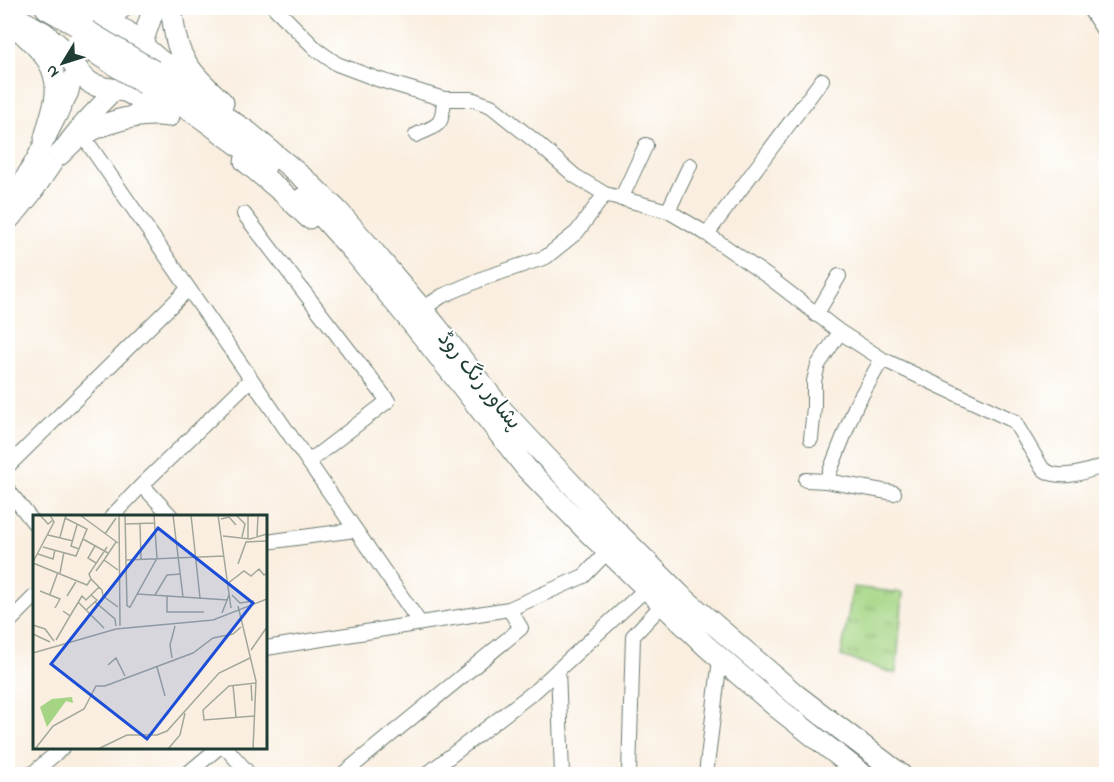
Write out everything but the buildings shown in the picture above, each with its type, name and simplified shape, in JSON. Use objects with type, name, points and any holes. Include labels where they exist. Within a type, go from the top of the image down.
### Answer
[{"type":"highway","name":"پشاور رنگ روڈ","points":[[21,8],[196,114],[246,149],[360,248]]},
{"type":"highway","name":"پشاور رنگ روڈ","points":[[46,8],[154,71],[248,132],[307,181],[338,211],[360,248],[430,333],[607,522],[680,595],[796,696],[900,774]]},
{"type":"highway","points":[[8,13],[44,33],[63,49],[83,77],[92,84],[133,94],[212,137],[245,161],[283,193],[344,256],[404,327],[430,333],[432,308],[430,304],[343,201],[306,166],[267,133],[158,59],[126,31],[75,8]]},
{"type":"highway","points":[[76,67],[80,53],[86,44],[104,22],[121,8]]},
{"type":"highway","points":[[116,89],[134,70],[141,55],[144,37],[154,8]]},
{"type":"highway","points":[[171,8],[177,43],[183,57],[191,71],[223,102]]},
{"type":"highway","points":[[8,19],[35,45],[53,69],[56,85],[55,100],[45,138]]},
{"type":"highway","points":[[58,156],[77,137],[123,119],[146,115],[176,117]]},
{"type":"highway","name":"پشاور رنگ روڈ","points":[[430,333],[526,468],[720,659],[862,774]]},
{"type":"main road","points":[[8,222],[12,207],[69,93],[76,67]]},
{"type":"main road","points":[[77,137],[97,107],[116,89]]},
{"type":"main road","points":[[12,207],[48,172],[58,156]]},
{"type":"street","points":[[275,8],[316,50],[337,64],[444,99],[471,99],[491,106],[575,176],[605,194],[668,211],[707,234],[770,278],[816,315],[882,359],[1014,420],[1042,468],[1048,473],[1074,475],[1107,465]]},
{"type":"street","points":[[1089,8],[1107,34]]},
{"type":"street","points":[[707,234],[822,80]]},
{"type":"street","points":[[416,135],[436,127],[440,122],[444,99]]},
{"type":"street","points":[[77,137],[188,289],[420,623]]},
{"type":"street","points":[[621,199],[646,145]]},
{"type":"street","points":[[668,211],[690,165]]},
{"type":"street","points":[[430,304],[442,296],[484,278],[546,257],[578,232],[605,194]]},
{"type":"street","points":[[244,214],[388,401],[308,462]]},
{"type":"street","points":[[816,315],[839,276]]},
{"type":"street","points":[[8,466],[188,289]]},
{"type":"street","points":[[811,439],[814,381],[818,365],[840,332]]},
{"type":"street","points":[[826,481],[856,405],[882,359]]},
{"type":"street","points":[[113,515],[251,379]]},
{"type":"street","points":[[806,480],[826,481],[894,493]]},
{"type":"street","points":[[142,485],[170,515]]},
{"type":"street","points":[[8,490],[33,522]]},
{"type":"street","points":[[267,542],[355,530]]},
{"type":"street","points":[[267,648],[510,609],[584,576],[608,551]]},
{"type":"street","points":[[427,774],[535,691],[647,588]]},
{"type":"street","points":[[8,623],[33,598]]},
{"type":"street","points":[[629,774],[633,636],[663,604]]},
{"type":"street","points":[[343,774],[521,628],[510,609]]},
{"type":"street","points":[[706,774],[720,659]]},
{"type":"street","points":[[558,669],[562,774]]},
{"type":"street","points":[[32,774],[61,749]]},
{"type":"street","points":[[187,774],[216,749]]},
{"type":"street","points":[[228,749],[249,774]]},
{"type":"green space","points":[[853,587],[903,593],[896,674],[841,656]]}]
